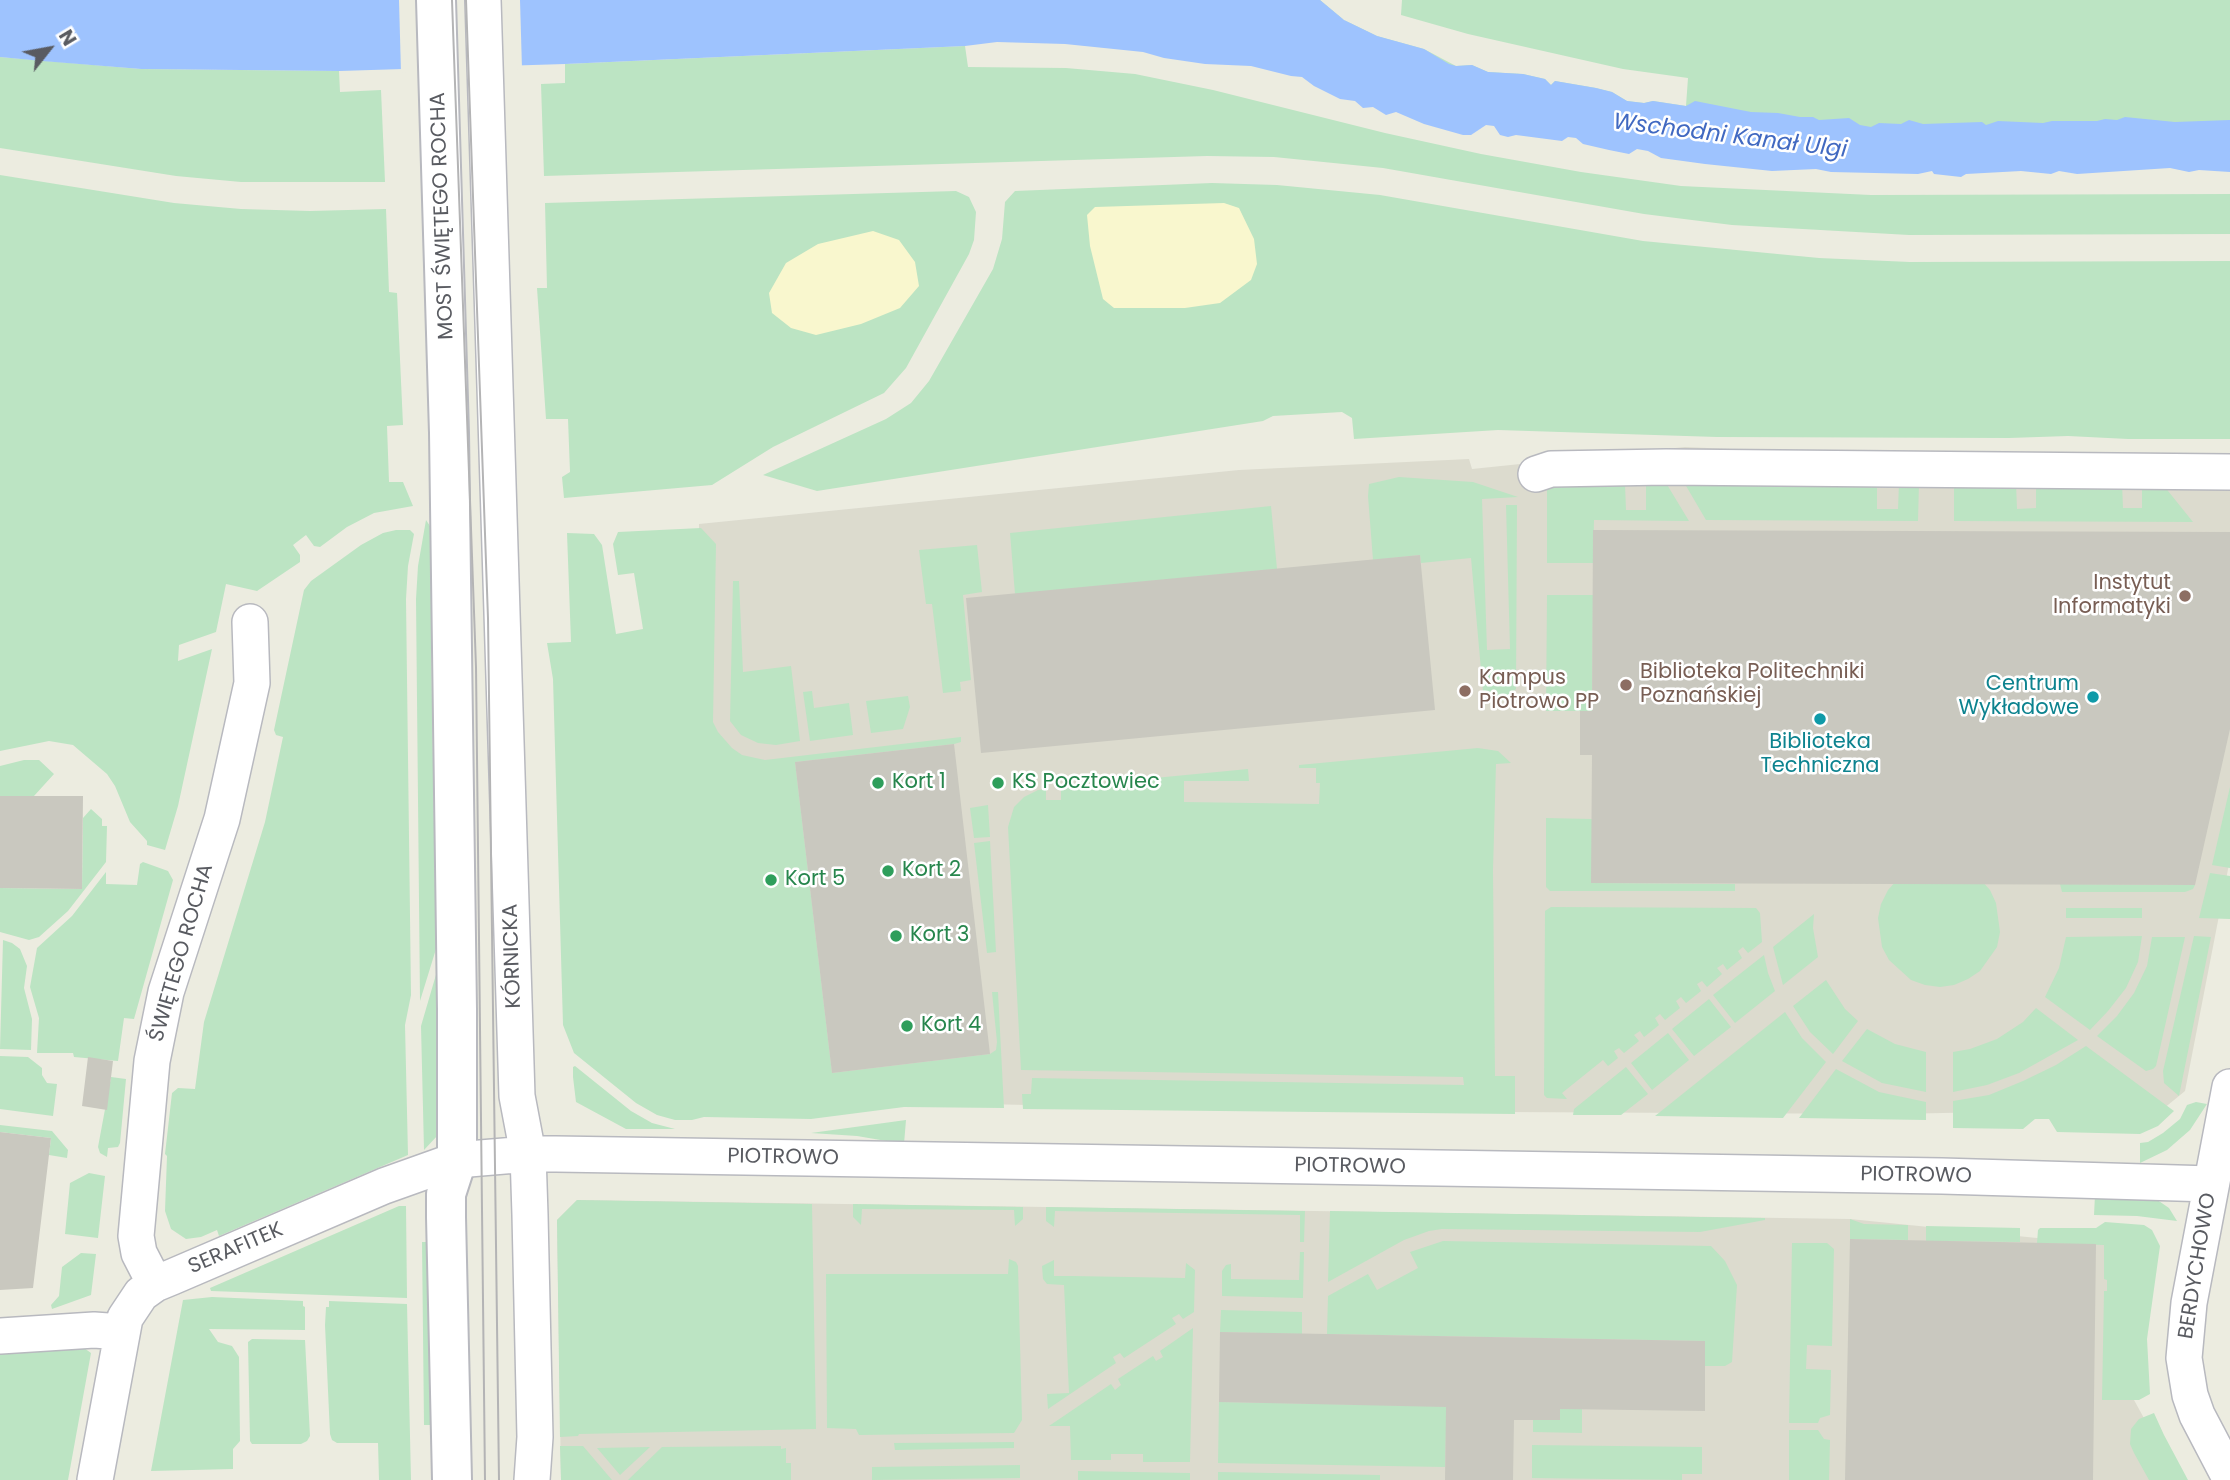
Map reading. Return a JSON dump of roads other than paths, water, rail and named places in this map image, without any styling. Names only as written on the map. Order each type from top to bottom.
[{"type":"street","name":"MOST ŚWIĘTEGO ROCHA","points":[[436,0],[449,433],[457,982],[473,1159]]},
{"type":"street","name":"KÓRNICKA","points":[[483,0],[517,1096],[528,1154],[535,1437],[532,1480]]},
{"type":"street","points":[[1536,474],[1552,468],[1666,467],[2230,472]]},
{"type":"street","name":"ŚWIĘTEGO ROCHA","points":[[155,1284],[139,1253],[136,1236],[152,1061],[166,992],[222,819],[252,683],[250,622]]},
{"type":"street","name":"BERDYCHOWO","points":[[2230,1087],[2189,1303],[2184,1358],[2190,1395],[2197,1415],[2230,1478]]},
{"type":"street","name":"PIOTROWO","points":[[473,1159],[528,1154],[1860,1174],[2211,1184]]},
{"type":"street","name":"SERAFITEK","points":[[122,1332],[131,1307],[141,1294],[155,1284],[384,1186],[473,1159]]},
{"type":"street","points":[[452,1480],[446,1194],[473,1159]]},
{"type":"street","points":[[0,1336],[94,1330],[122,1332],[95,1480]]},
{"type":"water","name":"Wschodni Kanał Ulgi","points":[[0,0],[1320,0],[1344,20],[1377,36],[1424,49],[1449,64],[1472,65],[1488,72],[1523,74],[1545,79],[1551,85],[1555,81],[1596,88],[1612,92],[1627,101],[1653,101],[1686,106],[1695,101],[1751,112],[1813,117],[1819,120],[1849,118],[1860,125],[1871,127],[1879,123],[1901,124],[1909,120],[1923,124],[1982,122],[1986,125],[1998,121],[2043,123],[2117,120],[2125,117],[2175,122],[2230,120],[2230,172],[2189,172],[2170,168],[2077,174],[2021,171],[1966,174],[1961,177],[1934,174],[1932,171],[1918,174],[1831,172],[1816,169],[1772,171],[1705,164],[1661,158],[1637,149],[1629,154],[1609,150],[1583,144],[1576,138],[1568,137],[1562,141],[1516,135],[1508,137],[1500,135],[1494,126],[1486,125],[1471,135],[1463,135],[1424,124],[1396,112],[1386,115],[1373,107],[1363,108],[1355,101],[1340,99],[1302,77],[1251,66],[1205,64],[1143,52],[1065,44],[997,42],[965,46],[565,64],[339,71],[141,69],[0,57]]},
{"type":"tram line","points":[[452,0],[476,667],[485,1480]]},
{"type":"tram line","points":[[466,0],[488,618],[499,1480]]},
{"type":"place","name":"Instytut Informatyki","points":[[2185,596]]},
{"type":"place","name":"Biblioteka Politechniki Poznańskiej","points":[[1626,685]]},
{"type":"place","name":"Kampus Piotrowo PP","points":[[1465,691]]},
{"type":"place","name":"Centrum Wykładowe","points":[[2093,697]]},
{"type":"place","name":"Biblioteka Techniczna","points":[[1820,719]]},
{"type":"place","name":"Kort 1","points":[[878,783]]},
{"type":"place","name":"KS Pocztowiec","points":[[998,783]]},
{"type":"place","name":"Kort 2","points":[[888,871]]},
{"type":"place","name":"Kort 5","points":[[771,880]]},
{"type":"place","name":"Kort 3","points":[[896,936]]},
{"type":"place","name":"Kort 4","points":[[907,1026]]}]
